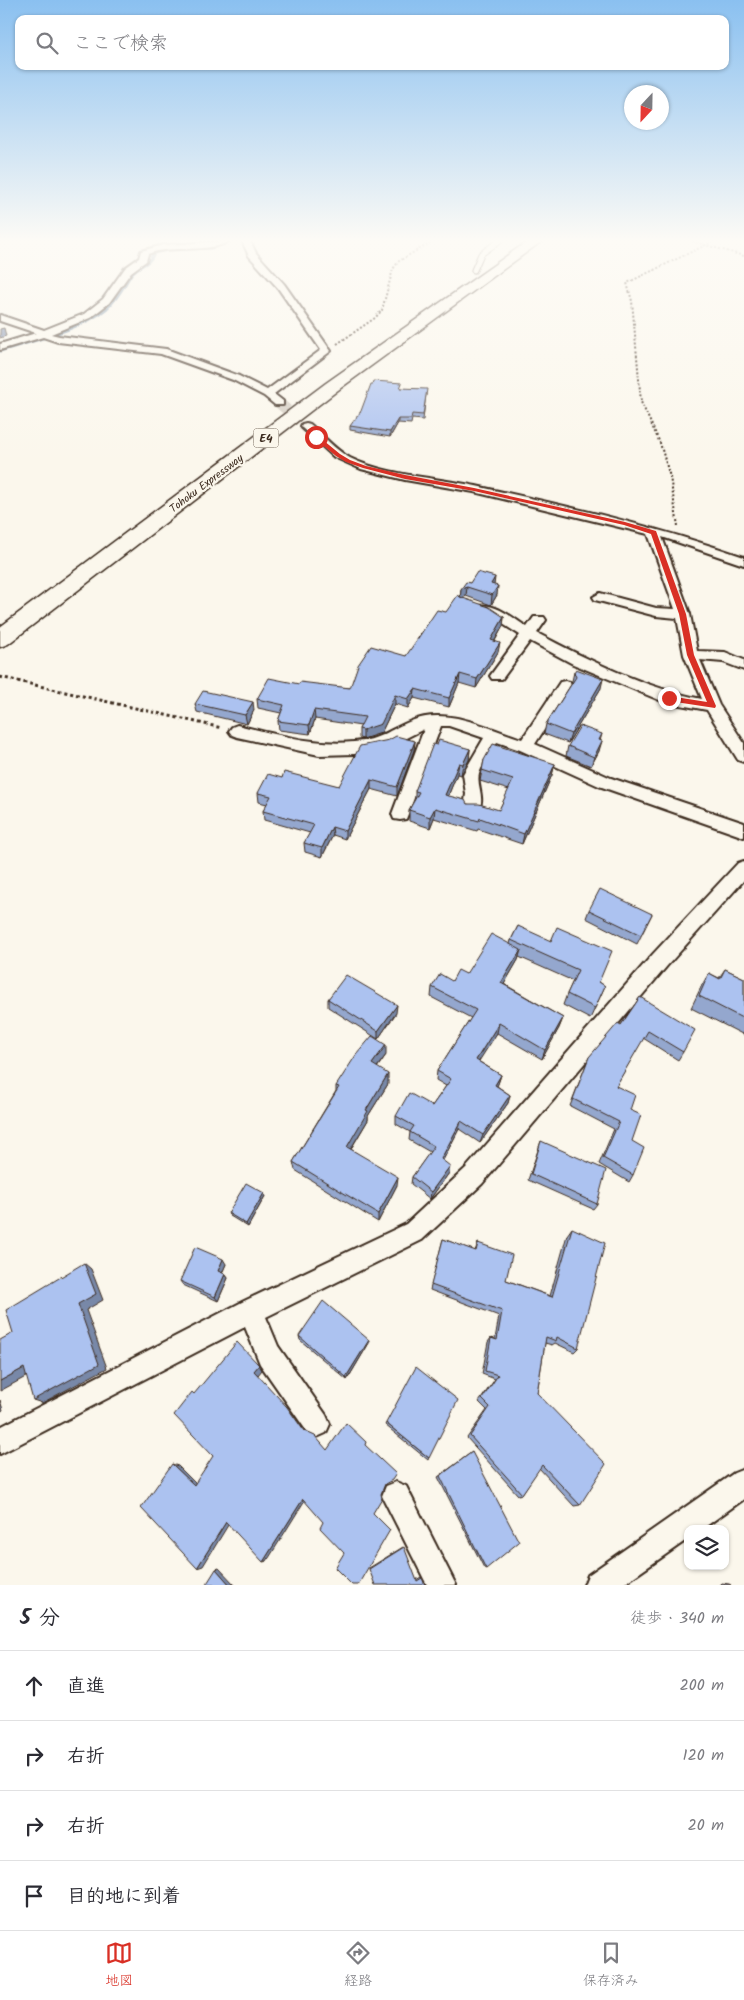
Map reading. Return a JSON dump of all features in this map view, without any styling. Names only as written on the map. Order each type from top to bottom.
[{"type":"highway","name":"Tohoku Expressway","points":[[48,581],[330,372],[411,315]]},
{"type":"highway","name":"Tohoku Expressway","points":[[0,639],[361,366],[432,315]]},
{"type":"street","points":[[0,347],[46,335],[88,315]]},
{"type":"street","points":[[268,394],[326,351],[301,315]]},
{"type":"street","points":[[0,318],[39,330],[46,335],[80,342],[162,351],[236,378],[268,394],[279,403]]},
{"type":"street","points":[[306,426],[338,455],[364,467],[405,477],[474,489],[625,524],[678,538],[744,561]]},
{"type":"street","points":[[654,533],[682,614],[691,655],[712,706],[744,756]]},
{"type":"street","points":[[600,597],[656,612],[682,614]]},
{"type":"street","points":[[472,605],[494,612],[528,634],[578,660],[669,698],[712,706]]},
{"type":"street","points":[[497,676],[538,620]]},
{"type":"street","points":[[691,655],[724,657],[744,665]]},
{"type":"street","points":[[526,746],[564,686]]},
{"type":"street","points":[[400,814],[436,721]]},
{"type":"street","points":[[237,731],[319,749],[355,748],[383,743],[416,725],[436,721],[450,721],[526,746],[605,782],[744,830]]},
{"type":"street","points":[[472,808],[474,794],[471,774],[493,736]]},
{"type":"street","points":[[0,1442],[251,1311],[414,1232],[474,1176],[660,960],[744,868]]},
{"type":"street","points":[[251,1311],[269,1355],[317,1424]]},
{"type":"street","points":[[598,1585],[744,1483]]},
{"type":"street","points":[[396,1496],[442,1585]]},
{"type":"path","points":[[326,351],[378,315]]},
{"type":"path","points":[[633,315],[641,402],[660,443],[670,477],[678,520],[678,538]]},
{"type":"path","points":[[0,677],[237,731]]},
{"type":"building","points":[[374,381],[402,383],[400,388],[427,389],[423,415],[412,414],[411,419],[398,419],[390,432],[350,426],[361,411],[371,384]]},
{"type":"building","points":[[477,572],[495,577],[491,584],[498,586],[492,595],[467,587],[461,589],[466,582],[470,583]]},
{"type":"building","points":[[458,595],[489,607],[504,617],[491,640],[500,643],[477,679],[460,674],[449,698],[415,689],[408,699],[395,695],[381,724],[363,730],[359,729],[365,717],[314,710],[309,725],[278,721],[284,705],[257,699],[269,678],[299,684],[300,682],[350,688],[358,665],[371,646],[406,656],[437,610],[446,612]]},
{"type":"building","points":[[576,669],[603,679],[571,734],[546,724],[576,677],[574,672]]},
{"type":"building","points":[[203,691],[253,702],[245,715],[195,704]]},
{"type":"building","points":[[580,726],[602,734],[599,740],[602,741],[594,757],[568,746]]},
{"type":"building","points":[[396,736],[415,741],[397,787],[371,780],[345,831],[332,827],[322,848],[304,843],[314,825],[263,811],[271,796],[258,793],[268,774],[282,778],[284,772],[339,786],[360,746],[389,740]]},
{"type":"building","points":[[439,740],[470,749],[463,764],[459,763],[445,795],[465,800],[467,804],[479,804],[499,810],[513,780],[482,770],[484,760],[493,744],[555,764],[524,834],[480,818],[479,821],[435,808],[430,817],[409,810],[419,792],[415,791],[433,744],[437,745]]},
{"type":"building","points":[[600,889],[652,914],[641,935],[589,910]]},
{"type":"building","points":[[518,926],[551,941],[557,927],[612,951],[599,982],[605,986],[595,1008],[567,994],[578,970],[511,940]]},
{"type":"building","points":[[491,934],[521,950],[501,983],[563,1018],[545,1050],[499,1023],[476,1060],[501,1075],[495,1085],[510,1095],[483,1135],[461,1121],[441,1159],[450,1166],[431,1192],[412,1177],[434,1146],[410,1132],[414,1126],[396,1116],[409,1093],[432,1106],[451,1079],[437,1071],[476,1010],[432,987],[440,974],[452,981],[458,970],[466,974]]},
{"type":"building","points":[[725,969],[744,978],[744,1019],[699,996],[709,973],[720,979]]},
{"type":"building","points":[[346,975],[397,1005],[378,1031],[328,999]]},
{"type":"building","points":[[640,997],[695,1030],[683,1052],[648,1031],[616,1086],[635,1095],[630,1110],[641,1115],[632,1141],[644,1148],[633,1175],[603,1158],[619,1122],[573,1099],[589,1057],[618,1023],[621,1025]]},
{"type":"building","points":[[372,1036],[386,1045],[372,1064],[388,1074],[366,1110],[368,1111],[347,1147],[398,1177],[378,1214],[293,1162],[339,1087],[336,1086],[356,1055]]},
{"type":"building","points":[[541,1141],[606,1170],[597,1204],[531,1174]]},
{"type":"building","points":[[246,1183],[264,1193],[246,1224],[228,1213]]},
{"type":"building","points":[[572,1228],[605,1243],[578,1348],[557,1337],[556,1341],[546,1337],[537,1393],[606,1464],[580,1505],[542,1465],[522,1494],[470,1436],[490,1407],[482,1399],[498,1375],[485,1371],[491,1338],[497,1340],[502,1311],[431,1285],[443,1239],[476,1251],[478,1243],[512,1255],[506,1280],[552,1297]]},
{"type":"building","points":[[195,1247],[223,1259],[218,1271],[225,1274],[215,1297],[180,1281]]},
{"type":"building","points":[[84,1263],[96,1294],[78,1304],[99,1364],[33,1400],[24,1368],[0,1381],[0,1340],[13,1333],[6,1310]]},
{"type":"building","points":[[323,1301],[369,1340],[346,1377],[299,1336]]},
{"type":"building","points":[[237,1342],[259,1365],[254,1371],[287,1407],[304,1431],[315,1436],[327,1450],[346,1423],[366,1442],[365,1445],[396,1474],[392,1480],[385,1484],[381,1494],[382,1498],[373,1513],[390,1530],[358,1585],[352,1585],[335,1568],[344,1553],[320,1528],[323,1522],[303,1499],[263,1562],[226,1522],[197,1568],[141,1508],[172,1464],[194,1485],[213,1456],[174,1415]]},
{"type":"building","points":[[416,1367],[458,1400],[429,1458],[386,1423]]},
{"type":"building","points":[[472,1452],[519,1542],[486,1569],[440,1476]]},
{"type":"building","points":[[404,1547],[417,1581],[422,1578],[425,1585],[375,1585],[369,1569]]},
{"type":"building","points":[[216,1569],[230,1585],[206,1585]]},
{"type":"waterway","points":[[0,351],[56,334],[97,315]]},
{"type":"tunnel","points":[[279,403],[306,426]]},
{"type":"route","points":[[316,437],[338,455],[364,467],[405,477],[474,489],[625,524],[654,533],[682,614],[691,655],[712,706],[687,703],[669,698]]}]
